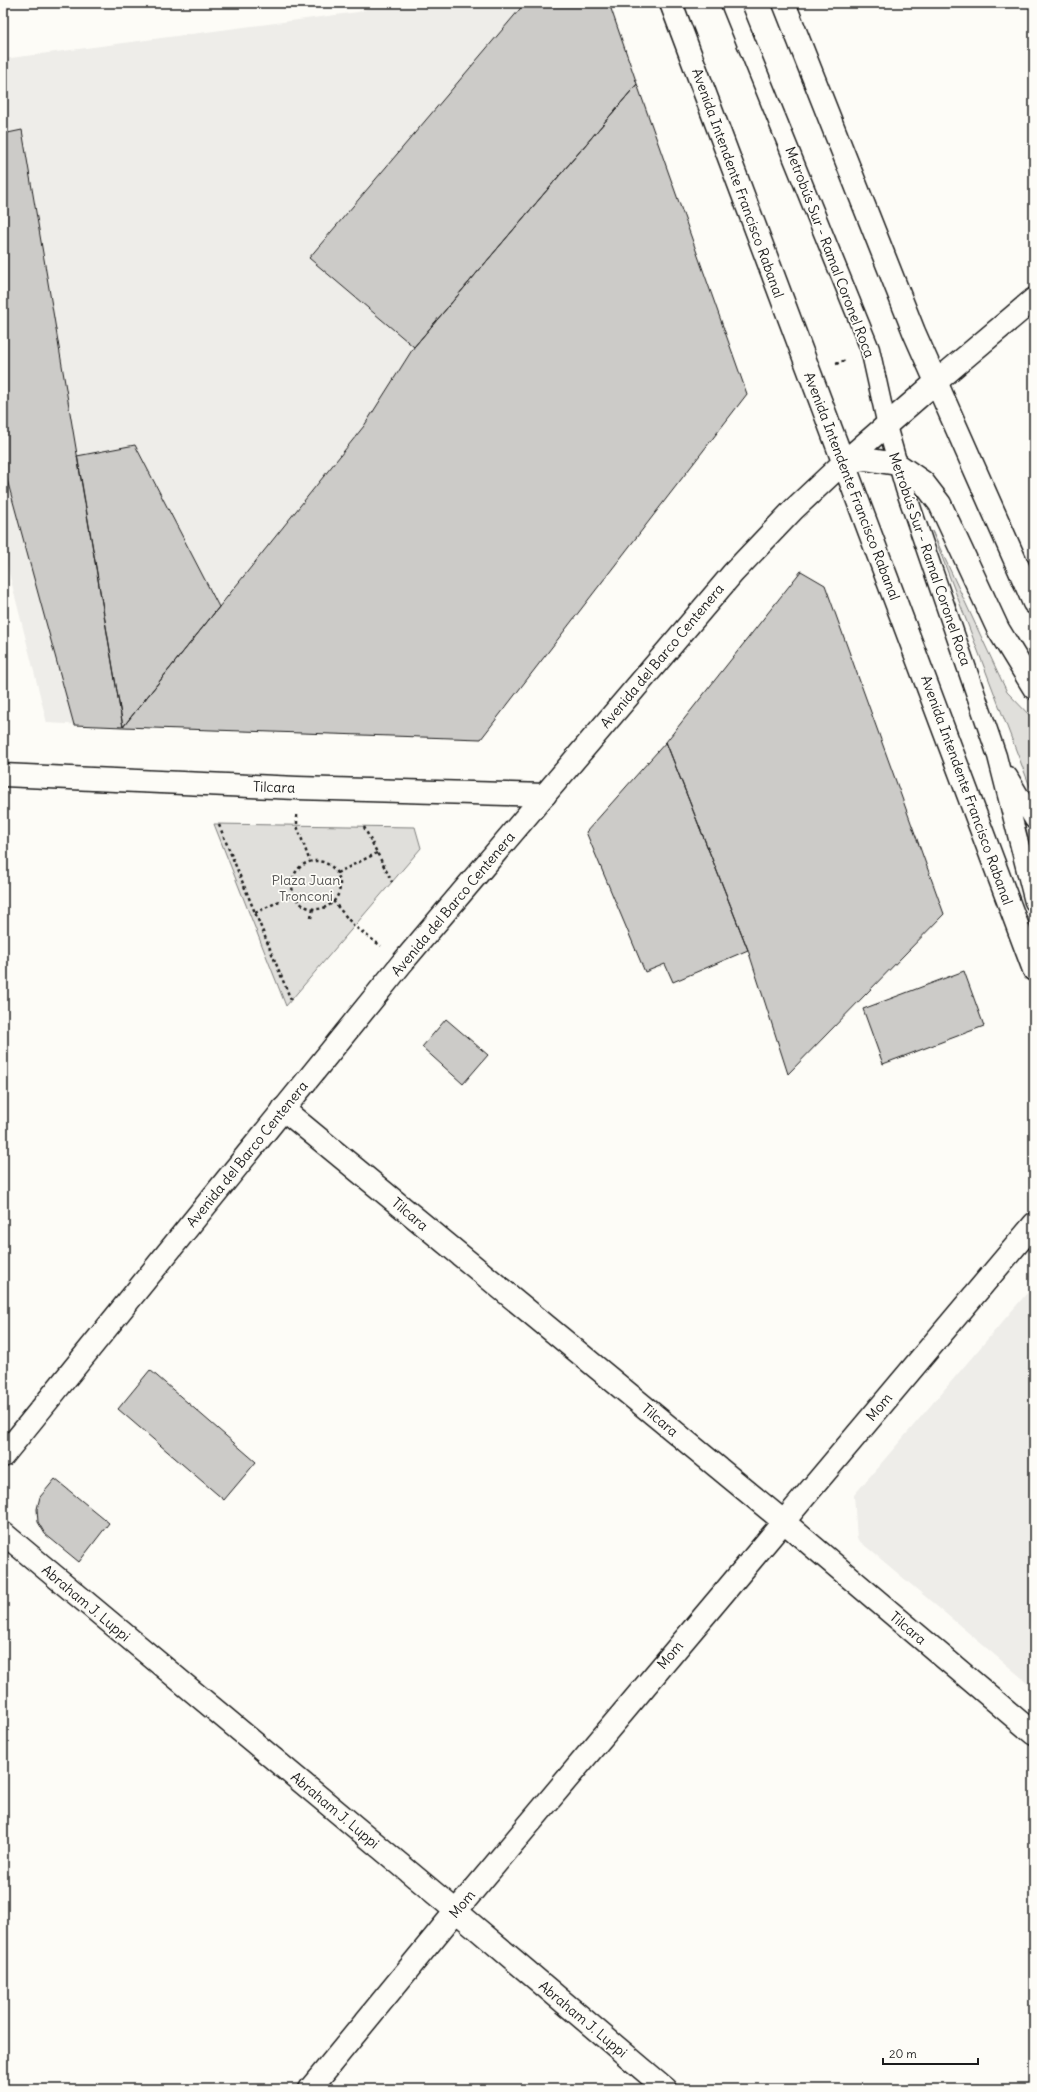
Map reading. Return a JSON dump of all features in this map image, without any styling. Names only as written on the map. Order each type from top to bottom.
[{"type":"street","name":"Avenida Intendente Francisco Rabanal","points":[[671,3],[1034,970]]},
{"type":"street","points":[[784,3],[914,332],[1034,604]]},
{"type":"street","name":"Avenida del Barco Centenera","points":[[3,1456],[402,963],[733,572],[794,509],[844,462],[1034,298]]},
{"type":"street","points":[[844,462],[865,459],[897,464],[923,482],[940,504],[998,629],[1034,688]]},
{"type":"street","name":"Tilcara","points":[[3,775],[305,788],[545,795]]},
{"type":"street","name":"Tilcara","points":[[283,1109],[782,1521],[1034,1734]]},
{"type":"street","name":"Mom","points":[[310,2089],[456,1911],[782,1521],[1034,1224]]},
{"type":"street","name":"Abraham J. Luppi","points":[[3,1533],[456,1911],[666,2089]]},
{"type":"lane","name":"Metrobús Sur - Ramal Coronel Roca","points":[[730,3],[870,350],[897,464],[997,756],[1034,902]]},
{"type":"lane","name":"Metrobús Sur - Ramal Coronel Roca","points":[[997,756],[1034,820]]},
{"type":"path","points":[[219,825],[291,1000]]},
{"type":"path","points":[[297,826],[310,862]]},
{"type":"path","points":[[364,827],[392,882]]},
{"type":"path","points":[[337,873],[378,853]]},
{"type":"path","points":[[310,862],[324,862],[331,866],[337,873],[340,888],[333,902],[320,908],[313,908],[300,902],[292,889],[295,873],[300,867],[310,862]]},
{"type":"path","points":[[255,913],[295,894]]},
{"type":"path","points":[[333,902],[354,926],[402,963]]},
{"type":"path","points":[[312,918],[313,908]]},
{"type":"shaded area","points":[[384,3],[610,3],[747,394],[481,739],[47,723],[3,549],[3,59],[358,12]]},
{"type":"shaded area","points":[[1034,1285],[1034,1688],[857,1539],[854,1495]]},
{"type":"green space","points":[[932,531],[1007,692],[1034,720],[1034,797]]},
{"type":"green space","name":"Plaza Juan Tronconi","points":[[214,824],[415,827],[421,848],[286,1006]]},
{"type":"building","points":[[525,3],[609,3],[637,84],[414,347],[309,258]]},
{"type":"building","points":[[637,84],[747,394],[481,739],[123,727],[364,426],[414,347]]},
{"type":"building","points":[[22,130],[123,727],[74,725],[3,465],[3,134]]},
{"type":"building","points":[[135,445],[219,607],[123,727],[77,456]]},
{"type":"building","points":[[801,571],[825,585],[944,914],[788,1074],[748,950],[666,742]]},
{"type":"building","points":[[666,742],[748,950],[673,982],[665,964],[645,972],[586,832]]},
{"type":"building","points":[[964,971],[984,1026],[883,1064],[863,1009]]},
{"type":"building","points":[[446,1019],[488,1055],[463,1084],[422,1047]]},
{"type":"building","points":[[150,1370],[256,1462],[224,1500],[118,1409]]},
{"type":"building","points":[[55,1479],[109,1523],[79,1562],[45,1534],[38,1522],[37,1509],[40,1497]]}]
